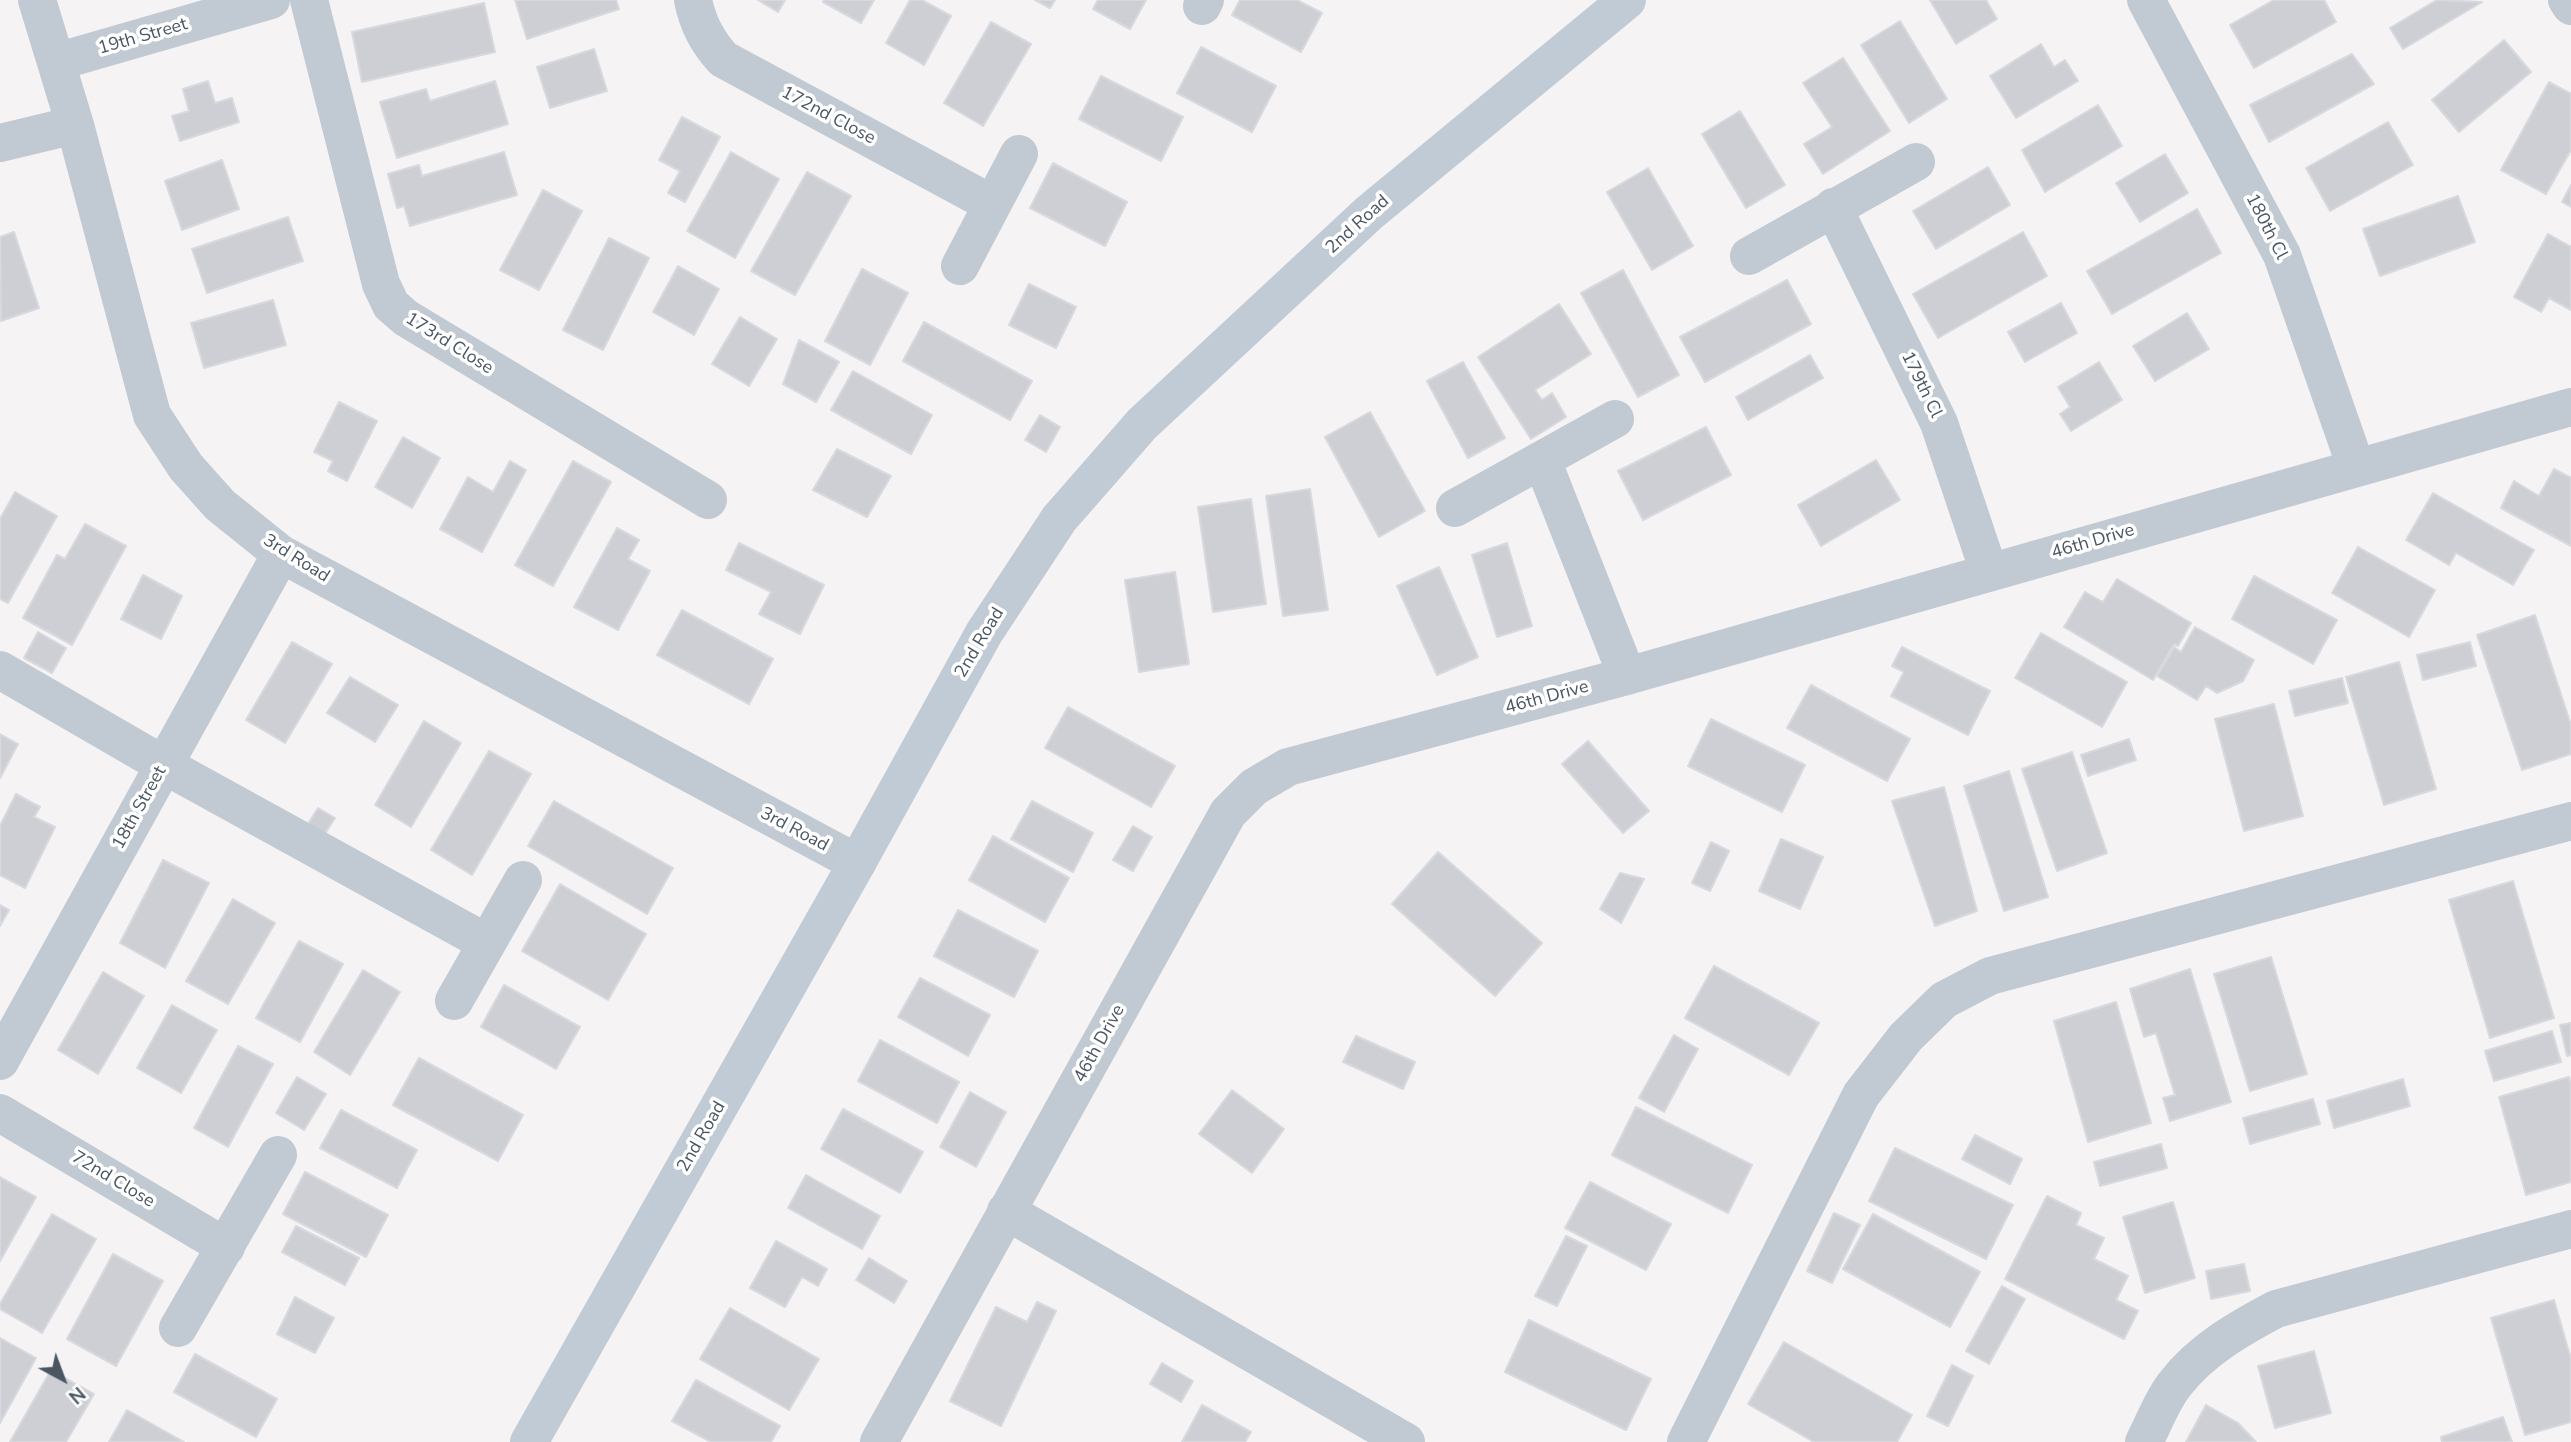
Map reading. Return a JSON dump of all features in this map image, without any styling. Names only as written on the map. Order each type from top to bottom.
[{"type":"street","name":"3rd Road","points":[[37,0],[75,125],[152,415],[186,467],[220,505],[281,554],[857,863]]},
{"type":"street","name":"19th Street","points":[[56,62],[271,0]]},
{"type":"street","name":"173rd Close","points":[[309,0],[381,284],[391,305],[406,318],[708,500]]},
{"type":"street","name":"172nd Close","points":[[693,0],[709,43],[723,59],[992,204]]},
{"type":"street","name":"2nd Road","points":[[529,1442],[984,633],[1059,519],[1142,424],[1368,213],[1627,0]]},
{"type":"street","name":"180th Cl","points":[[2147,0],[2282,255],[2356,467]]},
{"type":"street","points":[[2567,0],[2571,6]]},
{"type":"street","points":[[0,143],[75,125]]},
{"type":"street","points":[[960,266],[1019,154]]},
{"type":"street","points":[[1749,256],[1916,162]]},
{"type":"street","name":"179th Cl","points":[[1833,207],[1939,423],[1990,572]]},
{"type":"street","name":"46th Drive","points":[[879,1442],[1228,813],[1254,787],[1288,767],[1627,676],[2571,407]]},
{"type":"street","points":[[1455,508],[1615,419]]},
{"type":"street","points":[[1542,460],[1627,676]]},
{"type":"street","name":"18th Street","points":[[0,1061],[281,554]]},
{"type":"street","points":[[0,670],[163,765],[487,943]]},
{"type":"street","points":[[1686,1442],[1861,1095],[1906,1037],[1944,1000],[1990,976],[2571,821]]},
{"type":"street","points":[[454,1001],[523,880]]},
{"type":"street","name":"72nd Close","points":[[0,1113],[226,1247]]},
{"type":"street","points":[[178,1328],[278,1155]]},
{"type":"street","points":[[1006,1211],[1406,1442]]},
{"type":"street","points":[[2144,1442],[2174,1384],[2237,1330],[2276,1309],[2571,1229]]},
{"type":"building","points":[[515,0],[616,0],[619,9],[527,39]]},
{"type":"building","points":[[758,0],[785,0],[778,12]]},
{"type":"building","points":[[874,0],[861,23],[823,2]]},
{"type":"building","points":[[910,0],[922,0],[951,16],[924,65],[886,43]]},
{"type":"building","points":[[1035,0],[1055,0],[1050,8]]},
{"type":"building","points":[[1098,0],[1146,0],[1130,29],[1093,9]]},
{"type":"building","points":[[1240,0],[1297,0],[1322,13],[1301,52],[1232,15]]},
{"type":"building","points":[[1930,0],[1986,0],[1997,19],[1956,44]]},
{"type":"building","points":[[2274,0],[2324,0],[2336,22],[2254,68],[2230,25]]},
{"type":"building","points":[[2437,0],[2482,2],[2403,49],[2390,28]]},
{"type":"building","points":[[484,3],[495,52],[362,82],[352,32]]},
{"type":"building","points":[[1900,21],[1947,99],[1909,123],[1861,45]]},
{"type":"building","points":[[991,22],[1031,44],[983,126],[944,103]]},
{"type":"building","points":[[2504,40],[2531,72],[2459,132],[2432,100]]},
{"type":"building","points":[[2041,44],[2054,67],[2065,60],[2078,81],[2016,118],[1990,76]]},
{"type":"building","points":[[1201,47],[1276,86],[1252,132],[1177,93]]},
{"type":"building","points":[[594,49],[607,91],[550,108],[537,67]]},
{"type":"building","points":[[2352,54],[2374,84],[2269,142],[2250,105]]},
{"type":"building","points":[[1843,58],[1890,131],[1823,174],[1804,144],[1832,127],[1803,83]]},
{"type":"building","points":[[1101,76],[1183,117],[1161,161],[1079,119]]},
{"type":"building","points":[[208,81],[215,103],[232,98],[239,122],[180,141],[172,116],[189,111],[183,89]]},
{"type":"building","points":[[495,81],[508,124],[397,158],[380,102],[426,89],[430,101]]},
{"type":"building","points":[[2549,82],[2571,94],[2571,150],[2546,194],[2501,170]]},
{"type":"building","points":[[2098,105],[2122,146],[2045,192],[2022,150]]},
{"type":"building","points":[[1740,111],[1785,185],[1746,208],[1702,134]]},
{"type":"building","points":[[682,117],[720,137],[685,202],[668,193],[680,171],[659,160]]},
{"type":"building","points":[[2388,122],[2413,165],[2330,211],[2306,168]]},
{"type":"building","points":[[504,152],[517,195],[410,226],[404,206],[397,208],[388,174],[419,165],[422,176]]},
{"type":"building","points":[[731,152],[779,179],[735,258],[687,231]]},
{"type":"building","points":[[2165,154],[2188,193],[2140,222],[2116,183]]},
{"type":"building","points":[[222,160],[239,209],[182,230],[165,181]]},
{"type":"building","points":[[1053,163],[1127,202],[1105,246],[1030,208]]},
{"type":"building","points":[[1988,167],[2010,205],[1936,249],[1913,211]]},
{"type":"building","points":[[1648,168],[1693,246],[1652,270],[1607,192]]},
{"type":"building","points":[[807,172],[851,196],[795,295],[751,271]]},
{"type":"building","points":[[2571,185],[2571,207],[2562,202]]},
{"type":"building","points":[[543,190],[582,211],[539,290],[500,270]]},
{"type":"building","points":[[2458,196],[2475,242],[2380,276],[2363,229]]},
{"type":"building","points":[[2197,209],[2221,253],[2112,314],[2087,271]]},
{"type":"building","points":[[288,217],[303,261],[207,293],[192,249]]},
{"type":"building","points":[[14,232],[39,308],[1,321],[0,237]]},
{"type":"building","points":[[2023,232],[2047,276],[1938,338],[1913,294]]},
{"type":"building","points":[[2548,234],[2571,247],[2571,310],[2549,298],[2541,312],[2514,297]]},
{"type":"building","points":[[609,238],[649,258],[603,350],[563,330]]},
{"type":"building","points":[[678,266],[719,289],[694,335],[653,312]]},
{"type":"building","points":[[862,269],[908,293],[870,365],[825,341]]},
{"type":"building","points":[[1623,270],[1679,375],[1638,397],[1581,293]]},
{"type":"building","points":[[1787,280],[1811,324],[1705,382],[1680,337]]},
{"type":"building","points":[[1029,284],[1076,307],[1056,348],[1009,325]]},
{"type":"building","points":[[273,300],[286,345],[204,368],[191,323]]},
{"type":"building","points":[[2061,303],[2077,333],[2025,362],[2008,332]]},
{"type":"building","points":[[1559,304],[1591,354],[1535,390],[1542,400],[1552,393],[1566,417],[1531,439],[1478,357]]},
{"type":"building","points":[[2187,313],[2209,349],[2155,381],[2133,346]]},
{"type":"building","points":[[740,317],[777,339],[749,386],[712,364]]},
{"type":"building","points":[[924,322],[1032,381],[1010,420],[903,361]]},
{"type":"building","points":[[799,340],[839,362],[816,402],[783,384]]},
{"type":"building","points":[[1810,355],[1823,378],[1748,420],[1736,397]]},
{"type":"building","points":[[1463,362],[1505,438],[1468,458],[1427,381]]},
{"type":"building","points":[[2099,362],[2122,400],[2071,431],[2060,414],[2070,407],[2058,387]]},
{"type":"building","points":[[853,371],[932,415],[911,454],[831,410]]},
{"type":"building","points":[[339,402],[377,421],[347,481],[328,471],[333,461],[314,452]]},
{"type":"building","points":[[1370,412],[1425,511],[1379,537],[1325,437]]},
{"type":"building","points":[[1040,415],[1060,427],[1046,452],[1025,440]]},
{"type":"building","points":[[1706,427],[1731,475],[1643,520],[1618,471]]},
{"type":"building","points":[[403,437],[440,458],[412,508],[375,487]]},
{"type":"building","points":[[837,449],[891,476],[867,517],[813,490]]},
{"type":"building","points":[[1876,460],[1900,500],[1821,546],[1798,505]]},
{"type":"building","points":[[510,461],[526,470],[482,552],[440,529],[468,477],[493,492]]},
{"type":"building","points":[[573,461],[611,482],[553,586],[515,565]]},
{"type":"building","points":[[2554,469],[2571,478],[2571,546],[2501,508],[2514,481],[2539,496]]},
{"type":"building","points":[[1310,489],[1328,610],[1283,616],[1266,496]]},
{"type":"building","points":[[15,492],[57,516],[8,603],[0,599],[0,519]]},
{"type":"building","points":[[2433,493],[2534,550],[2513,585],[2456,553],[2449,565],[2406,540]]},
{"type":"building","points":[[1251,499],[1266,604],[1213,612],[1198,507]]},
{"type":"building","points":[[85,524],[126,546],[72,645],[23,618],[57,555],[65,559]]},
{"type":"building","points":[[617,528],[639,540],[628,559],[650,571],[618,630],[574,607]]},
{"type":"building","points":[[739,543],[824,585],[800,634],[759,614],[771,592],[726,570]]},
{"type":"building","points":[[1507,543],[1532,626],[1497,637],[1472,555]]},
{"type":"building","points":[[2358,547],[2435,590],[2409,637],[2332,593]]},
{"type":"building","points":[[1439,567],[1478,657],[1437,675],[1397,586]]},
{"type":"building","points":[[1175,572],[1189,664],[1139,672],[1125,580]]},
{"type":"building","points":[[143,575],[182,596],[161,639],[121,619]]},
{"type":"building","points":[[2254,576],[2337,620],[2313,664],[2232,619]]},
{"type":"building","points":[[2117,579],[2191,623],[2178,646],[2174,644],[2153,680],[2064,627],[2085,592],[2103,602]]},
{"type":"building","points":[[682,610],[773,659],[749,704],[657,655]]},
{"type":"building","points":[[2535,615],[2571,725],[2571,754],[2522,770],[2477,635]]},
{"type":"building","points":[[2195,627],[2254,660],[2243,681],[2217,693],[2206,686],[2197,700],[2157,676],[2174,647],[2181,652]]},
{"type":"building","points":[[38,632],[66,648],[52,673],[24,658]]},
{"type":"building","points":[[2041,633],[2127,682],[2102,727],[2015,678]]},
{"type":"building","points":[[292,642],[332,664],[285,743],[246,720]]},
{"type":"building","points":[[2470,642],[2476,666],[2423,680],[2417,655]]},
{"type":"building","points":[[1902,647],[1990,691],[1968,735],[1891,696],[1904,672],[1892,666]]},
{"type":"building","points":[[2399,662],[2436,789],[2384,805],[2346,677]]},
{"type":"building","points":[[350,677],[398,705],[375,742],[327,713]]},
{"type":"building","points":[[2342,678],[2348,703],[2295,716],[2289,691]]},
{"type":"building","points":[[1811,685],[1910,739],[1887,781],[1787,728]]},
{"type":"building","points":[[2274,704],[2303,816],[2244,831],[2215,719]]},
{"type":"building","points":[[1068,707],[1175,766],[1151,807],[1045,748]]},
{"type":"building","points":[[1711,719],[1805,765],[1782,812],[1688,766]]},
{"type":"building","points":[[424,721],[461,743],[411,827],[375,805]]},
{"type":"building","points":[[0,734],[18,744],[0,778]]},
{"type":"building","points":[[2129,739],[2136,760],[2088,776],[2081,755]]},
{"type":"building","points":[[1588,741],[1649,811],[1623,833],[1562,764]]},
{"type":"building","points":[[489,751],[531,774],[472,875],[431,850]]},
{"type":"building","points":[[2072,752],[2107,853],[2057,871],[2022,769]]},
{"type":"building","points":[[2009,771],[2048,897],[2004,911],[1964,786]]},
{"type":"building","points":[[1944,787],[1977,911],[1935,926],[1892,801]]},
{"type":"building","points":[[16,794],[40,807],[34,817],[55,827],[25,888],[0,875],[0,826]]},
{"type":"building","points":[[554,801],[673,868],[647,914],[528,846]]},
{"type":"building","points":[[1032,801],[1093,833],[1073,872],[1011,839]]},
{"type":"building","points":[[318,808],[335,818],[321,840],[304,830]]},
{"type":"building","points":[[1133,826],[1152,837],[1133,871],[1113,860]]},
{"type":"building","points":[[993,836],[1069,878],[1045,922],[969,880]]},
{"type":"building","points":[[1781,839],[1823,857],[1800,909],[1759,891]]},
{"type":"building","points":[[1711,842],[1729,851],[1710,891],[1692,883]]},
{"type":"building","points":[[1438,852],[1542,943],[1495,996],[1392,904]]},
{"type":"building","points":[[163,860],[209,883],[165,968],[120,943]]},
{"type":"building","points":[[1620,873],[1644,879],[1621,923],[1600,909]]},
{"type":"building","points":[[2513,881],[2554,1018],[2490,1038],[2449,900]]},
{"type":"building","points":[[560,884],[646,934],[608,1000],[522,951]]},
{"type":"building","points":[[233,899],[275,923],[228,1004],[186,981]]},
{"type":"building","points":[[0,905],[9,910],[0,926]]},
{"type":"building","points":[[958,910],[1038,951],[1014,997],[934,956]]},
{"type":"building","points":[[299,941],[343,964],[300,1042],[256,1018]]},
{"type":"building","points":[[2271,957],[2307,1074],[2250,1091],[2214,974]]},
{"type":"building","points":[[1714,966],[1819,1023],[1789,1075],[1685,1018]]},
{"type":"building","points":[[2190,969],[2231,1102],[2170,1121],[2163,1098],[2175,1095],[2156,1033],[2144,1037],[2130,989]]},
{"type":"building","points":[[363,970],[400,992],[350,1075],[314,1052]]},
{"type":"building","points":[[103,972],[144,996],[98,1074],[58,1050]]},
{"type":"building","points":[[920,978],[990,1015],[968,1056],[898,1017]]},
{"type":"building","points":[[504,985],[580,1027],[556,1069],[481,1027]]},
{"type":"building","points":[[2116,1002],[2151,1123],[2088,1142],[2054,1021]]},
{"type":"building","points":[[172,1005],[217,1030],[181,1093],[137,1068]]},
{"type":"building","points":[[2571,1023],[2571,1055],[2567,1056],[2560,1025]]},
{"type":"building","points":[[2552,1031],[2561,1062],[2494,1081],[2485,1051]]},
{"type":"building","points":[[1674,1035],[1698,1049],[1664,1112],[1639,1098]]},
{"type":"building","points":[[1356,1036],[1415,1062],[1403,1089],[1343,1062]]},
{"type":"building","points":[[880,1040],[959,1082],[937,1123],[858,1081]]},
{"type":"building","points":[[238,1046],[273,1064],[228,1147],[194,1128]]},
{"type":"building","points":[[419,1058],[523,1115],[498,1161],[393,1105]]},
{"type":"building","points":[[297,1077],[326,1094],[304,1130],[276,1113]]},
{"type":"building","points":[[2569,1077],[2571,1182],[2526,1195],[2499,1097]]},
{"type":"building","points":[[2403,1079],[2410,1106],[2334,1128],[2327,1101]]},
{"type":"building","points":[[1232,1090],[1284,1129],[1252,1173],[1199,1134]]},
{"type":"building","points":[[970,1092],[1006,1112],[976,1167],[940,1147]]},
{"type":"building","points":[[2313,1099],[2320,1124],[2250,1144],[2243,1118]]},
{"type":"building","points":[[1636,1107],[1752,1165],[1728,1213],[1612,1155]]},
{"type":"building","points":[[843,1109],[923,1152],[900,1193],[821,1149]]},
{"type":"building","points":[[341,1110],[417,1150],[397,1188],[320,1148]]},
{"type":"building","points":[[1975,1135],[2022,1159],[2010,1184],[1962,1159]]},
{"type":"building","points":[[2161,1144],[2167,1168],[2100,1186],[2094,1162]]},
{"type":"building","points":[[1895,1148],[2013,1205],[1986,1259],[1869,1201]]},
{"type":"building","points":[[305,1172],[388,1215],[366,1257],[283,1214]]},
{"type":"building","points":[[806,1175],[880,1216],[862,1249],[788,1208]]},
{"type":"building","points":[[0,1177],[36,1197],[0,1261]]},
{"type":"building","points":[[1590,1182],[1671,1224],[1646,1270],[1565,1228]]},
{"type":"building","points":[[2047,1196],[2081,1213],[2076,1225],[2104,1238],[2094,1259],[2128,1276],[2116,1300],[2138,1311],[2124,1339],[2005,1279]]},
{"type":"building","points":[[2173,1202],[2195,1278],[2145,1293],[2123,1217]]},
{"type":"building","points":[[1834,1213],[1860,1225],[1832,1283],[1807,1271]]},
{"type":"building","points":[[52,1214],[96,1239],[42,1333],[0,1309],[0,1304]]},
{"type":"building","points":[[1873,1214],[1980,1272],[1950,1327],[1843,1269]]},
{"type":"building","points":[[296,1226],[359,1258],[345,1285],[282,1252]]},
{"type":"building","points":[[1566,1236],[1587,1246],[1557,1306],[1535,1296]]},
{"type":"building","points":[[776,1241],[827,1269],[818,1286],[802,1277],[785,1307],[750,1288]]},
{"type":"building","points":[[113,1254],[163,1281],[116,1366],[67,1339]]},
{"type":"building","points":[[869,1258],[907,1281],[894,1303],[856,1280]]},
{"type":"building","points":[[2244,1264],[2250,1291],[2211,1299],[2206,1271]]},
{"type":"building","points":[[2002,1286],[2025,1299],[1989,1364],[1966,1351]]},
{"type":"building","points":[[295,1297],[334,1318],[315,1353],[277,1334]]},
{"type":"building","points":[[2554,1300],[2571,1359],[2571,1422],[2525,1435],[2491,1318]]},
{"type":"building","points":[[1037,1302],[1056,1311],[1001,1426],[950,1401],[996,1307],[1027,1322]]},
{"type":"building","points":[[730,1308],[819,1359],[789,1410],[700,1359]]},
{"type":"building","points":[[1529,1320],[1651,1379],[1626,1430],[1505,1372]]},
{"type":"building","points":[[0,1338],[36,1358],[0,1423]]},
{"type":"building","points":[[1784,1342],[1912,1415],[1897,1442],[1814,1442],[1748,1404]]},
{"type":"building","points":[[2314,1351],[2331,1413],[2275,1428],[2258,1366]]},
{"type":"building","points":[[195,1354],[277,1399],[256,1437],[174,1392]]},
{"type":"building","points":[[1162,1363],[1193,1381],[1181,1402],[1150,1384]]},
{"type":"building","points":[[1952,1365],[1973,1376],[1948,1426],[1927,1416]]},
{"type":"building","points":[[51,1370],[94,1394],[66,1442],[10,1442]]},
{"type":"building","points":[[696,1380],[780,1426],[771,1442],[711,1442],[672,1421]]},
{"type":"building","points":[[1202,1405],[1251,1432],[1245,1442],[1182,1442]]},
{"type":"building","points":[[2206,1405],[2238,1423],[2256,1442],[2186,1442]]},
{"type":"building","points":[[127,1410],[184,1442],[109,1442]]},
{"type":"building","points":[[2503,1417],[2512,1442],[2442,1442],[2441,1437]]}]
